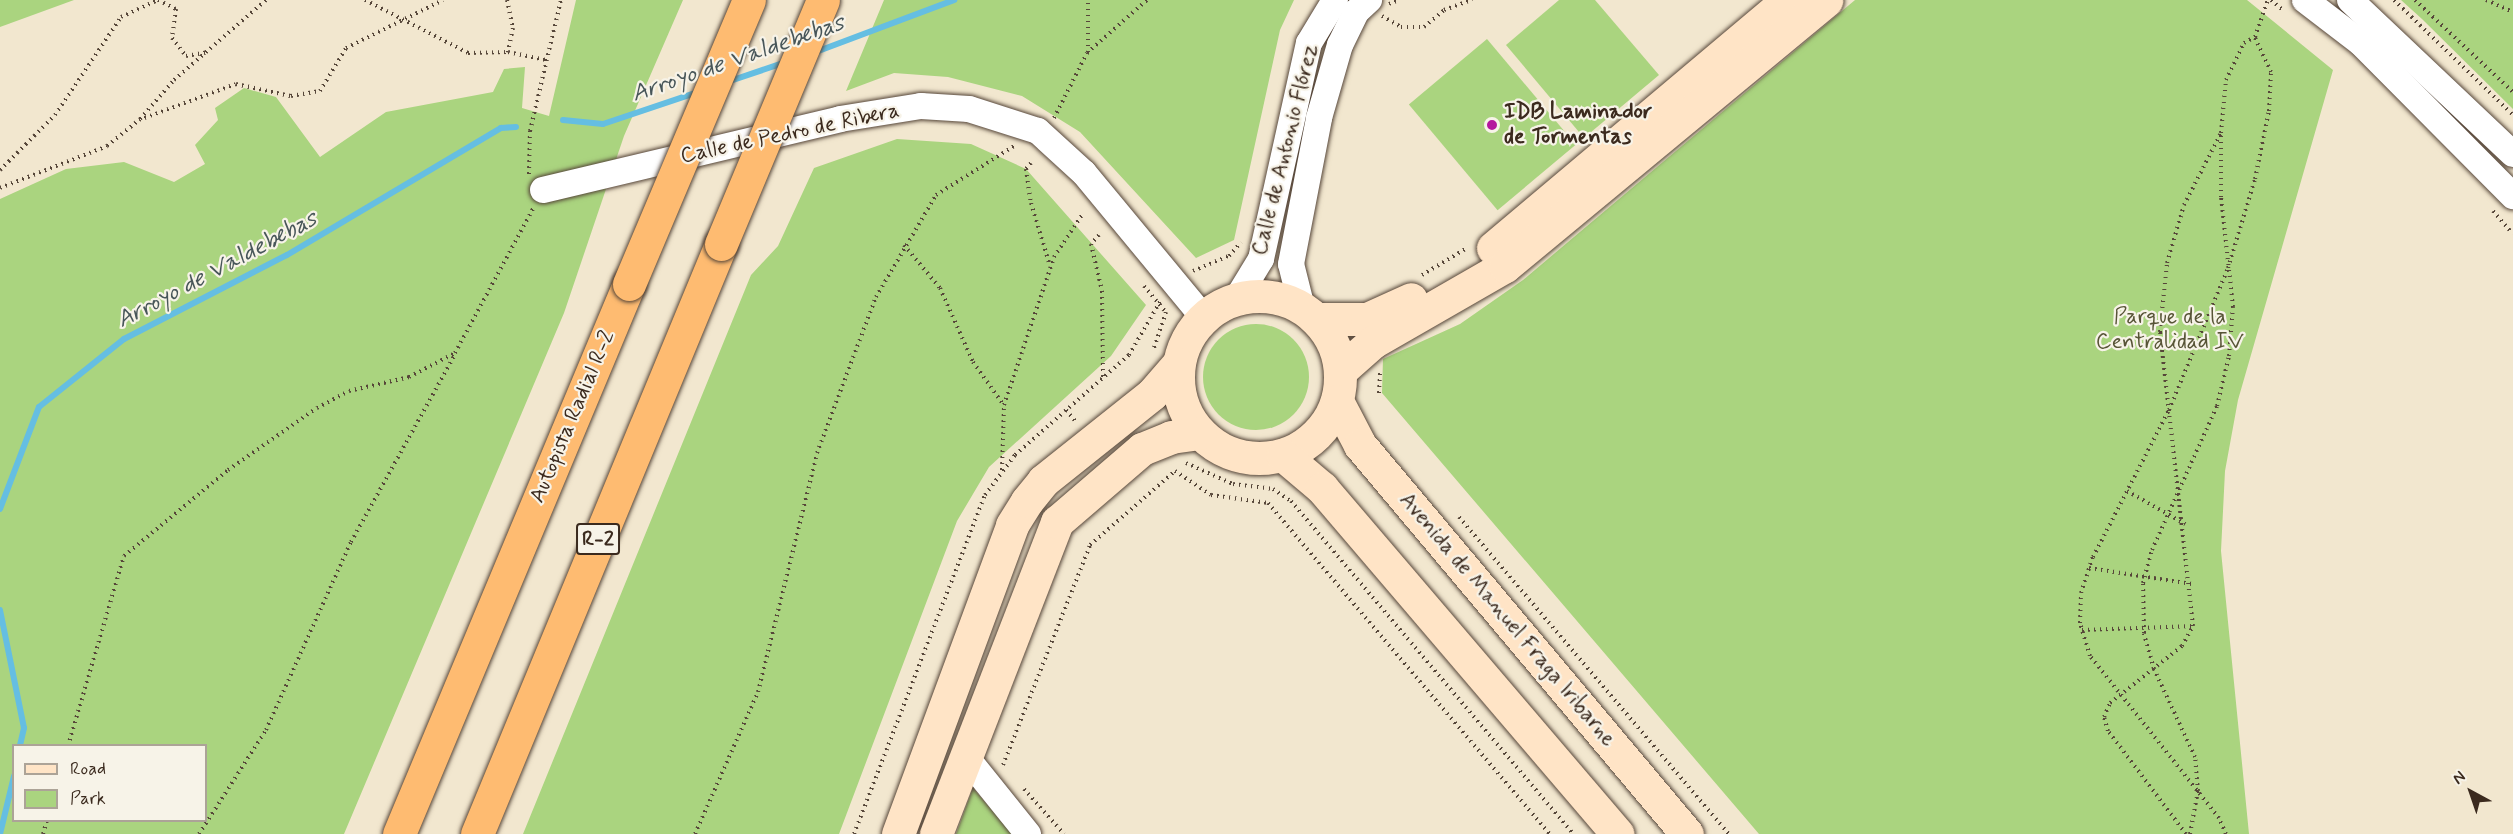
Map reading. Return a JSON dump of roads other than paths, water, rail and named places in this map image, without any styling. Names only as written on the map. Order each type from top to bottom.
[{"type":"highway","name":"Autopista Radial R-2","points":[[399,834],[749,0]]},
{"type":"highway","name":"R-2","points":[[477,834],[823,0]]},
{"type":"street","name":"Calle de Antonio Flórez","points":[[1236,300],[1266,241],[1309,43],[1335,0]]},
{"type":"street","name":"Calle de Antonio Flórez","points":[[1309,314],[1291,264],[1319,118],[1340,45],[1356,12],[1370,0]]},
{"type":"street","points":[[898,834],[1012,525],[1043,481],[1152,394],[1162,364],[1204,318],[1236,300],[1258,296],[1309,314],[1367,319],[1455,273],[1787,0]]},
{"type":"street","points":[[1162,364],[1200,434],[1238,456],[1283,455],[1325,425],[1339,386],[1373,342],[1505,266],[1826,0]]},
{"type":"street","points":[[2305,0],[2361,43],[2513,196]]},
{"type":"street","points":[[2350,0],[2513,154]]},
{"type":"street","name":"Calle de Pedro de Ribera","points":[[543,190],[840,119],[921,106],[969,109],[1038,131],[1084,173],[1204,318]]},
{"type":"street","points":[[1309,314],[1331,339],[1339,386]]},
{"type":"street","name":"Avenida de Manuel Fraga Iribarne","points":[[1339,386],[1360,445],[1687,834]]},
{"type":"street","points":[[936,834],[1057,522],[1142,449],[1200,434]]},
{"type":"street","points":[[1283,455],[1322,488],[1617,834]]},
{"type":"street","points":[[966,757],[1028,834]]},
{"type":"waterway","name":"Arroyo de Valdebebas","points":[[813,53],[954,0]]},
{"type":"waterway","name":"Arroyo de Valdebebas","points":[[727,82],[786,62]]},
{"type":"waterway","name":"Arroyo de Valdebebas","points":[[563,120],[603,124],[698,92]]},
{"type":"waterway","name":"Arroyo de Valdebebas","points":[[0,509],[39,407],[124,339],[287,255],[501,128],[516,127]]},
{"type":"waterway","name":"Arroyo de Valdebebas","points":[[0,610],[24,728],[20,744]]},
{"type":"waterway","name":"Arroyo de Valdebebas","points":[[0,834],[12,784]]},
{"type":"place","name":"IDB Laminador de Tormentas","points":[[1492,125]]},
{"type":"park label","name":"Parque de la Centralidad IV","points":[[2170,330]]}]
